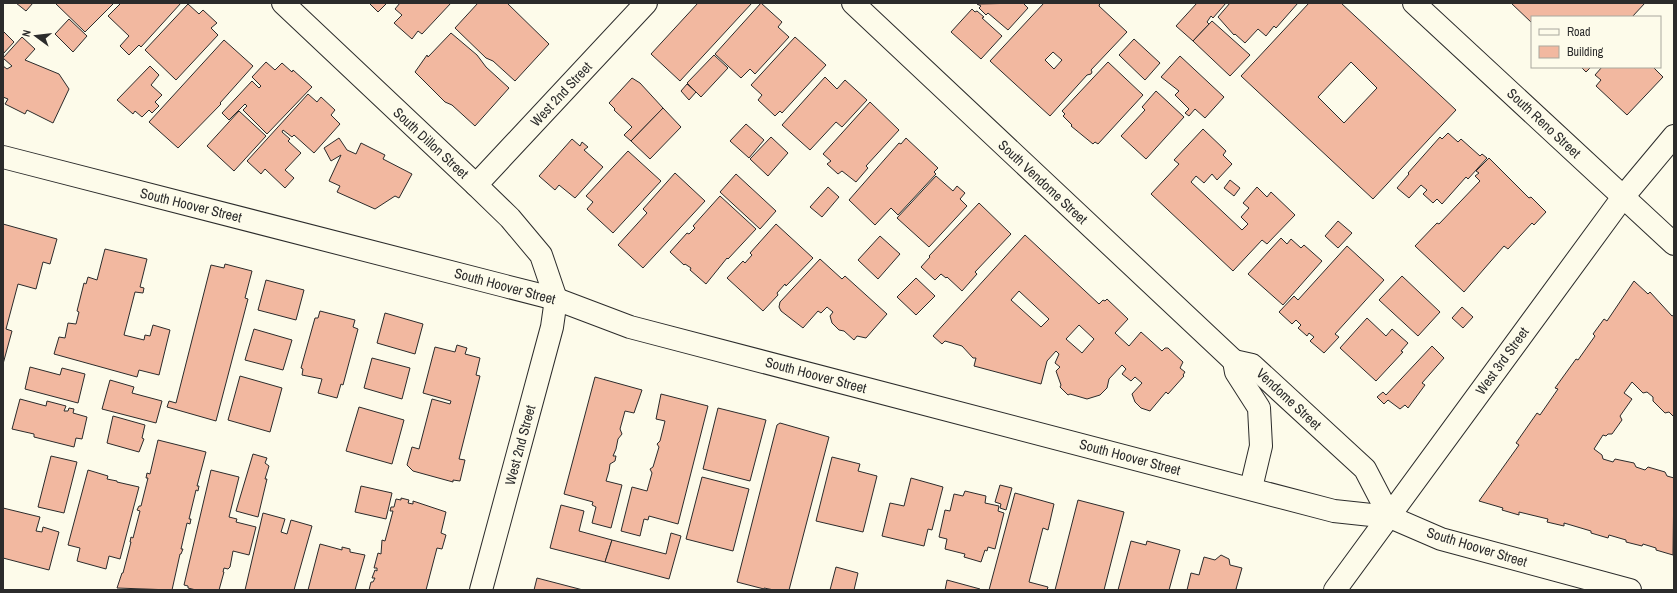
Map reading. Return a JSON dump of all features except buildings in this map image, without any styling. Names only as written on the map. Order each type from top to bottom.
[{"type":"street","name":"South Dillon Street","points":[[282,3],[510,218],[541,255],[556,299]]},
{"type":"street","name":"West 2nd Street","points":[[476,185],[646,3]]},
{"type":"street","name":"South Vendome Street","points":[[852,3],[1234,361]]},
{"type":"street","name":"South Reno Street","points":[[1414,3],[1674,244]]},
{"type":"street","name":"West 3rd Street","points":[[1335,590],[1390,517],[1533,316],[1623,197],[1674,136]]},
{"type":"street","name":"South Hoover Street","points":[[3,157],[556,299],[630,327],[1251,488],[1334,511],[1390,517],[1441,539],[1630,590]]},
{"type":"street","name":"West 2nd Street","points":[[482,590],[546,351],[556,299]]},
{"type":"street","name":"Vendome Street","points":[[1251,488],[1262,446],[1259,408],[1236,372],[1234,361],[1252,365],[1364,469],[1390,517]]}]
